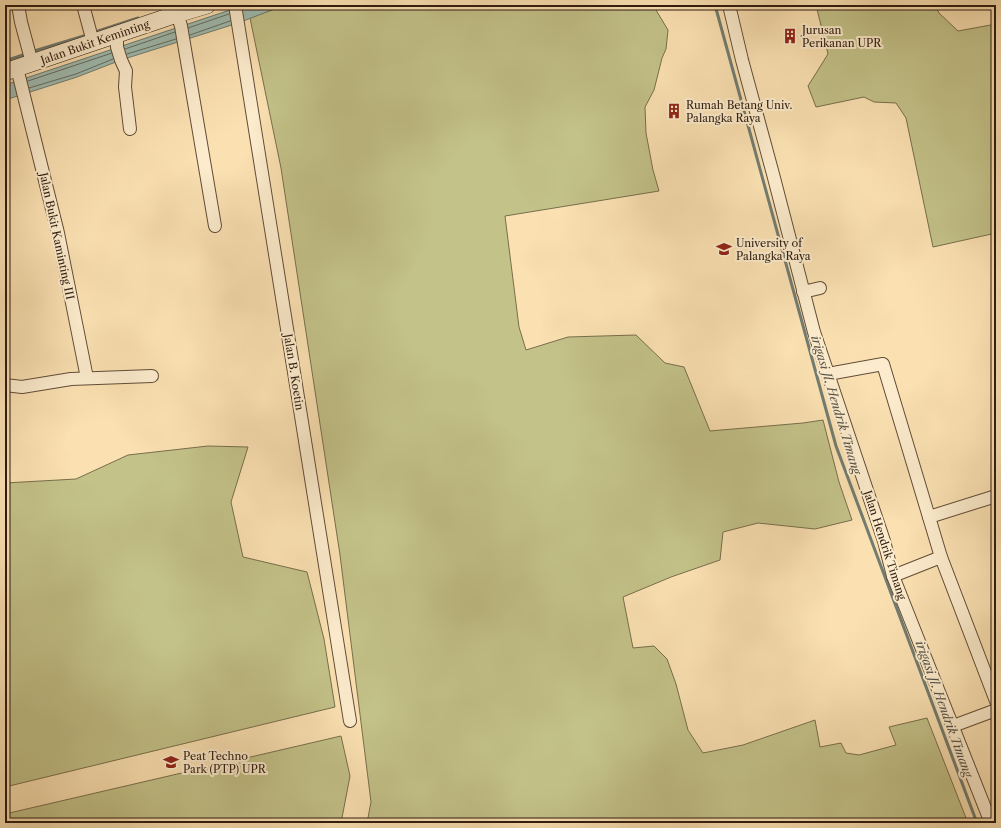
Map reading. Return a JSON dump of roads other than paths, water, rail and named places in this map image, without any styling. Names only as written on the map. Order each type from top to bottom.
[{"type":"main road","name":"Jalan Bukit Keminting","points":[[19,70],[93,42],[117,40],[179,20],[207,5]]},
{"type":"street","name":"Jalan Bukit Kaminting III","points":[[18,5],[19,70],[23,94],[58,233],[87,378]]},
{"type":"street","points":[[83,5],[93,42]]},
{"type":"street","name":"Jalan Hendrik Timang","points":[[729,5],[743,67],[773,174],[814,332],[884,542],[893,576],[991,823]]},
{"type":"street","name":"Jalan B. Koetin","points":[[235,6],[350,721]]},
{"type":"street","points":[[179,20],[184,41],[215,226]]},
{"type":"street","points":[[117,40],[121,60],[126,71],[125,87],[130,129]]},
{"type":"street","points":[[803,292],[820,288]]},
{"type":"street","points":[[828,374],[883,364],[942,557],[996,701]]},
{"type":"street","points":[[5,385],[22,387],[87,378],[152,376]]},
{"type":"street","points":[[929,517],[996,496]]},
{"type":"street","points":[[893,576],[942,557]]},
{"type":"street","points":[[953,726],[996,710]]},
{"type":"water","points":[[245,5],[285,5],[238,23],[121,60],[77,77],[5,100],[5,85]]},
{"type":"waterway","name":"irigasi Jl. Hendrik Timang","points":[[715,5],[836,446],[977,823]]},
{"type":"waterway","points":[[92,33],[138,18]]},
{"type":"waterway","points":[[31,52],[87,35]]},
{"type":"waterway","points":[[5,61],[26,54]]},
{"type":"place","name":"Jurusan Perikanan UPR","points":[[790,36]]},
{"type":"place","name":"Rumah Betang Univ. Palangka Raya","points":[[674,111]]},
{"type":"place","name":"University of Palangka Raya","points":[[724,249]]},
{"type":"place","name":"Peat Techno Park (PTP) UPR","points":[[171,762]]}]
